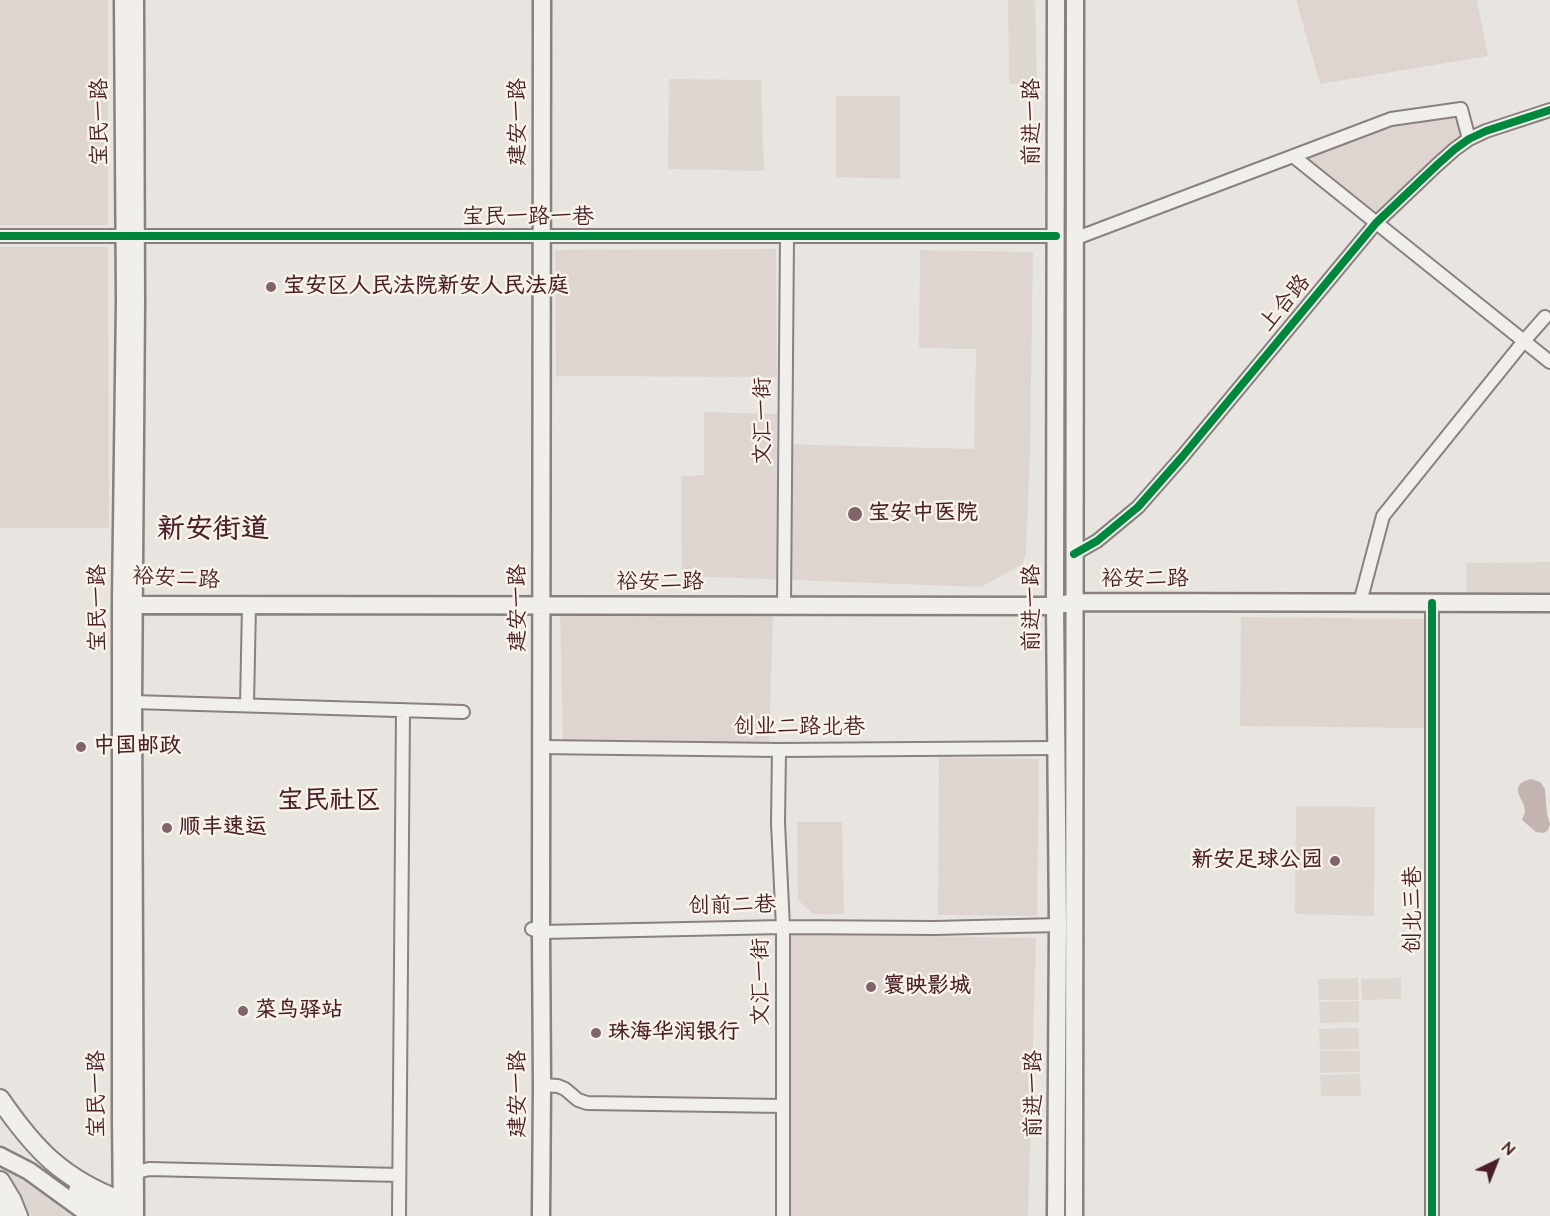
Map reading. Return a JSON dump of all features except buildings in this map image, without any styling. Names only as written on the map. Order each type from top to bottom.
[{"type":"highway","points":[[0,1099],[44,1155],[119,1211]]},
{"type":"highway","points":[[0,1115],[40,1160],[82,1194],[119,1211]]},
{"type":"highway","points":[[0,1181],[18,1216]]},
{"type":"highway","points":[[0,1207],[4,1216]]},
{"type":"main road","name":"宝民一路","points":[[123,0],[130,235]]},
{"type":"main road","name":"宝民一路","points":[[135,0],[130,235],[125,302],[133,702],[135,1216]]},
{"type":"main road","name":"建安一路","points":[[532,0],[537,236]]},
{"type":"main road","name":"建安一路","points":[[541,1216],[542,1085],[536,931],[536,601],[537,236],[542,0]]},
{"type":"main road","name":"前进一路","points":[[1056,0],[1055,601],[1058,925],[1056,1216]]},
{"type":"main road","name":"前进一路","points":[[1074,1216],[1075,0]]},
{"type":"main road","name":"裕安二路","points":[[130,600],[1055,601],[1073,598],[1362,599],[1550,595]]},
{"type":"main road","name":"裕安二路","points":[[1362,599],[1432,603],[1550,603]]},
{"type":"main road","name":"宝民一路","points":[[119,1211],[130,600]]},
{"type":"main road","name":"裕安二路","points":[[130,600],[249,605],[536,601]]},
{"type":"main road","name":"建安一路","points":[[532,1216],[541,747],[536,601]]},
{"type":"main road","points":[[1056,730],[1058,725],[1064,722],[1071,725],[1074,731]]},
{"type":"main road","points":[[0,1156],[29,1171],[91,1216]]},
{"type":"street","points":[[1074,239],[1391,119],[1461,109],[1469,139]]},
{"type":"street","name":"上合路","points":[[1074,554],[1097,542],[1138,507],[1376,223],[1455,148],[1486,131],[1550,110]]},
{"type":"street","points":[[1293,156],[1550,362]]},
{"type":"street","name":"宝民一路一巷","points":[[0,236],[1056,236]]},
{"type":"street","name":"文汇一街","points":[[784,601],[787,236]]},
{"type":"street","points":[[1362,599],[1383,516],[1545,317]]},
{"type":"street","name":"创北三巷","points":[[1432,603],[1432,1216]]},
{"type":"street","points":[[247,705],[249,605]]},
{"type":"street","points":[[133,702],[463,712]]},
{"type":"street","points":[[399,1216],[403,710]]},
{"type":"street","name":"创业二路北巷","points":[[541,747],[779,750],[1056,748]]},
{"type":"street","name":"文汇一街","points":[[779,750],[778,823],[783,927],[783,1216]]},
{"type":"street","name":"创前二巷","points":[[536,931],[1058,925]]},
{"type":"street","points":[[542,1085],[558,1086],[578,1100],[587,1103],[783,1106]]},
{"type":"street","points":[[135,1170],[399,1175]]},
{"type":"shaded area","points":[[0,0],[108,0],[108,225],[0,225]]},
{"type":"shaded area","points":[[1008,0],[1035,0],[1037,83],[1009,84]]},
{"type":"shaded area","points":[[1296,0],[1477,0],[1488,56],[1320,84]]},
{"type":"shaded area","points":[[669,79],[761,80],[764,171],[668,169]]},
{"type":"shaded area","points":[[836,96],[900,96],[900,179],[836,177]]},
{"type":"shaded area","points":[[1459,112],[1467,138],[1376,219],[1298,156],[1391,121]]},
{"type":"shaded area","points":[[0,247],[108,247],[109,528],[0,528]]},
{"type":"shaded area","points":[[776,249],[777,377],[556,376],[555,250]]},
{"type":"shaded area","name":"宝安中医院","points":[[920,250],[1033,252],[1030,450],[1026,552],[1023,564],[981,587],[682,576],[681,476],[704,475],[704,412],[777,414],[777,444],[974,449],[976,349],[919,348]]},
{"type":"shaded area","points":[[668,258],[729,258],[729,301],[668,301]]},
{"type":"shaded area","points":[[709,314],[709,342],[670,342],[670,315]]},
{"type":"shaded area","points":[[1550,562],[1550,592],[1467,593],[1466,563]]},
{"type":"shaded area","points":[[560,612],[773,616],[769,744],[563,742]]},
{"type":"shaded area","points":[[1241,617],[1424,619],[1424,728],[1240,726]]},
{"type":"shaded area","points":[[612,632],[690,633],[698,638],[706,650],[705,663],[695,674],[687,678],[609,678],[600,674],[590,661],[591,646],[603,635]],"holes":[[[612,638],[618,638],[617,673],[602,668],[596,657],[599,645]],[[673,638],[690,640],[699,648],[699,662],[693,670],[673,673]]]},
{"type":"shaded area","points":[[599,646],[617,646],[609,671]]},
{"type":"shaded area","points":[[939,757],[1039,759],[1037,916],[938,915]]},
{"type":"shaded area","points":[[1531,779],[1540,782],[1545,789],[1550,824],[1544,833],[1536,832],[1522,820],[1525,812],[1518,789],[1519,785]]},
{"type":"shaded area","name":"新安足球公园","points":[[1296,806],[1375,807],[1374,916],[1295,914]]},
{"type":"shaded area","points":[[797,822],[842,822],[844,914],[813,914],[798,900]]},
{"type":"shaded area","points":[[788,934],[1036,938],[1028,1216],[787,1216]]},
{"type":"shaded area","points":[[1358,978],[1359,1000],[1319,1000],[1318,979]]},
{"type":"shaded area","points":[[1401,978],[1401,999],[1362,1000],[1361,979]]},
{"type":"shaded area","points":[[1359,1001],[1359,1022],[1320,1023],[1319,1002]]},
{"type":"shaded area","points":[[1359,1028],[1359,1049],[1320,1050],[1319,1029]]},
{"type":"shaded area","points":[[1320,1051],[1360,1051],[1360,1072],[1320,1073]]},
{"type":"shaded area","points":[[1360,1074],[1361,1096],[1321,1096],[1320,1075]]},
{"type":"shaded area","points":[[0,1166],[27,1180],[77,1216],[22,1216],[0,1176]]},
{"type":"cycle path","points":[[1074,554],[1097,541],[1138,507],[1376,223],[1437,165],[1469,139],[1486,131],[1550,110]]},
{"type":"cycle path","points":[[0,236],[1056,236]]},
{"type":"cycle path","points":[[1432,603],[1432,1216]]},
{"type":"place","name":"宝安区人民法院新安人民法庭","points":[[271,287]]},
{"type":"place","name":"宝安中医院","points":[[855,514]]},
{"type":"place","name":"中国邮政","points":[[81,747]]},
{"type":"place","name":"顺丰速运","points":[[167,828]]},
{"type":"place","name":"新安足球公园","points":[[1335,861]]},
{"type":"place","name":"寰映影城","points":[[871,987]]},
{"type":"place","name":"菜鸟驿站","points":[[243,1011]]},
{"type":"place","name":"珠海华润银行","points":[[596,1033]]},
{"type":"district","name":"新安街道","points":[[213,531]]},
{"type":"district","name":"宝民社区","points":[[329,803]]}]
